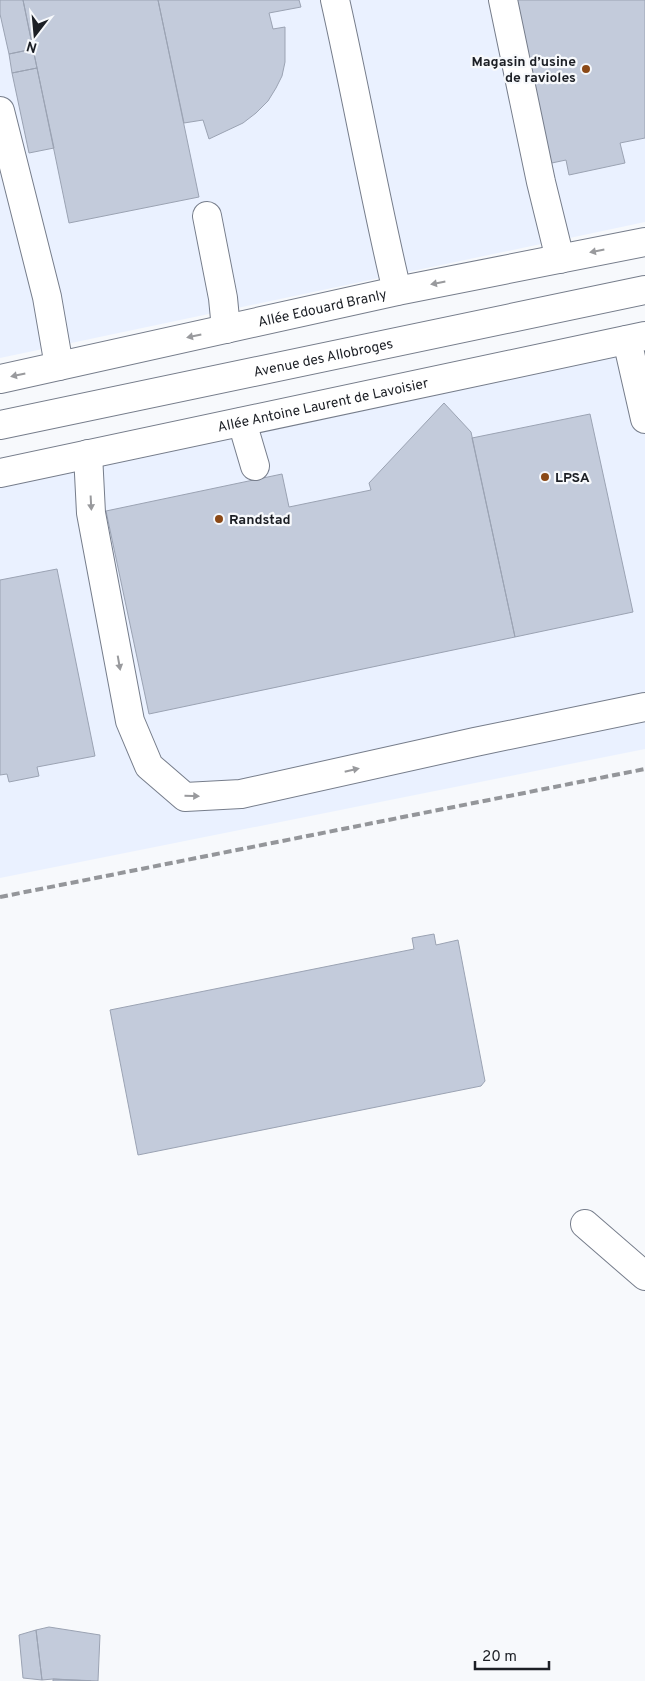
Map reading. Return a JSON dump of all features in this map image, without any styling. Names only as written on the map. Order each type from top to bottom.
[{"type":"street","points":[[335,0],[348,55],[384,238],[397,291]]},
{"type":"street","points":[[503,0],[541,182],[560,259]]},
{"type":"street","points":[[0,110],[46,297],[59,366]]},
{"type":"street","points":[[207,216],[223,298],[226,329]]},
{"type":"street","name":"Allée Edouard Branly","points":[[0,379],[397,291],[645,242]]},
{"type":"street","name":"Avenue des Allobroges","points":[[0,425],[645,290]]},
{"type":"street","points":[[636,338],[645,419]]},
{"type":"street","name":"Allée Antoine Laurent de Lavoisier","points":[[0,473],[636,338]]},
{"type":"street","points":[[242,422],[255,466]]},
{"type":"street","points":[[88,454],[91,513],[130,721],[149,766],[185,797],[242,794],[475,742],[645,707]]},
{"type":"street","points":[[585,1224],[645,1276]]},
{"type":"shaded area","points":[[0,0],[645,0],[645,222],[0,358]]},
{"type":"shaded area","points":[[645,346],[645,749],[0,878],[0,481]]},
{"type":"building","points":[[0,0],[23,0],[33,49],[9,54],[0,14]]},
{"type":"building","points":[[23,0],[158,0],[199,197],[69,223]]},
{"type":"building","points":[[158,0],[299,0],[301,7],[269,13],[273,29],[285,27],[285,62],[282,76],[276,88],[268,101],[256,113],[243,123],[209,139],[203,120],[184,123]]},
{"type":"building","name":"Magasin d’usine de ravioles","points":[[513,0],[645,0],[645,138],[620,143],[625,163],[569,175],[566,160],[547,164]]},
{"type":"building","points":[[33,49],[37,68],[12,73],[9,54]]},
{"type":"building","points":[[37,68],[54,148],[29,153],[12,73]]},
{"type":"building","points":[[444,403],[471,432],[515,637],[149,714],[106,511],[282,474],[289,507],[371,490],[369,483]]},
{"type":"building","points":[[590,414],[633,612],[515,637],[472,438]]},
{"type":"building","points":[[57,569],[95,756],[37,767],[39,776],[9,782],[7,774],[0,775],[0,580]]},
{"type":"building","points":[[434,934],[436,945],[458,940],[485,1081],[481,1086],[138,1155],[110,1010],[414,949],[412,938]]},
{"type":"building","points":[[49,1627],[100,1635],[98,1681],[42,1680],[36,1630]]},
{"type":"building","points":[[36,1630],[42,1680],[23,1678],[19,1635]]},
{"type":"building","points":[[53,1679],[91,1681],[53,1681]]},
{"type":"railway","points":[[0,897],[645,769]]},
{"type":"place","name":"Magasin d’usine de ravioles","points":[[586,69]]},
{"type":"place","name":"LPSA","points":[[545,477]]},
{"type":"place","name":"Randstad","points":[[219,519]]}]
